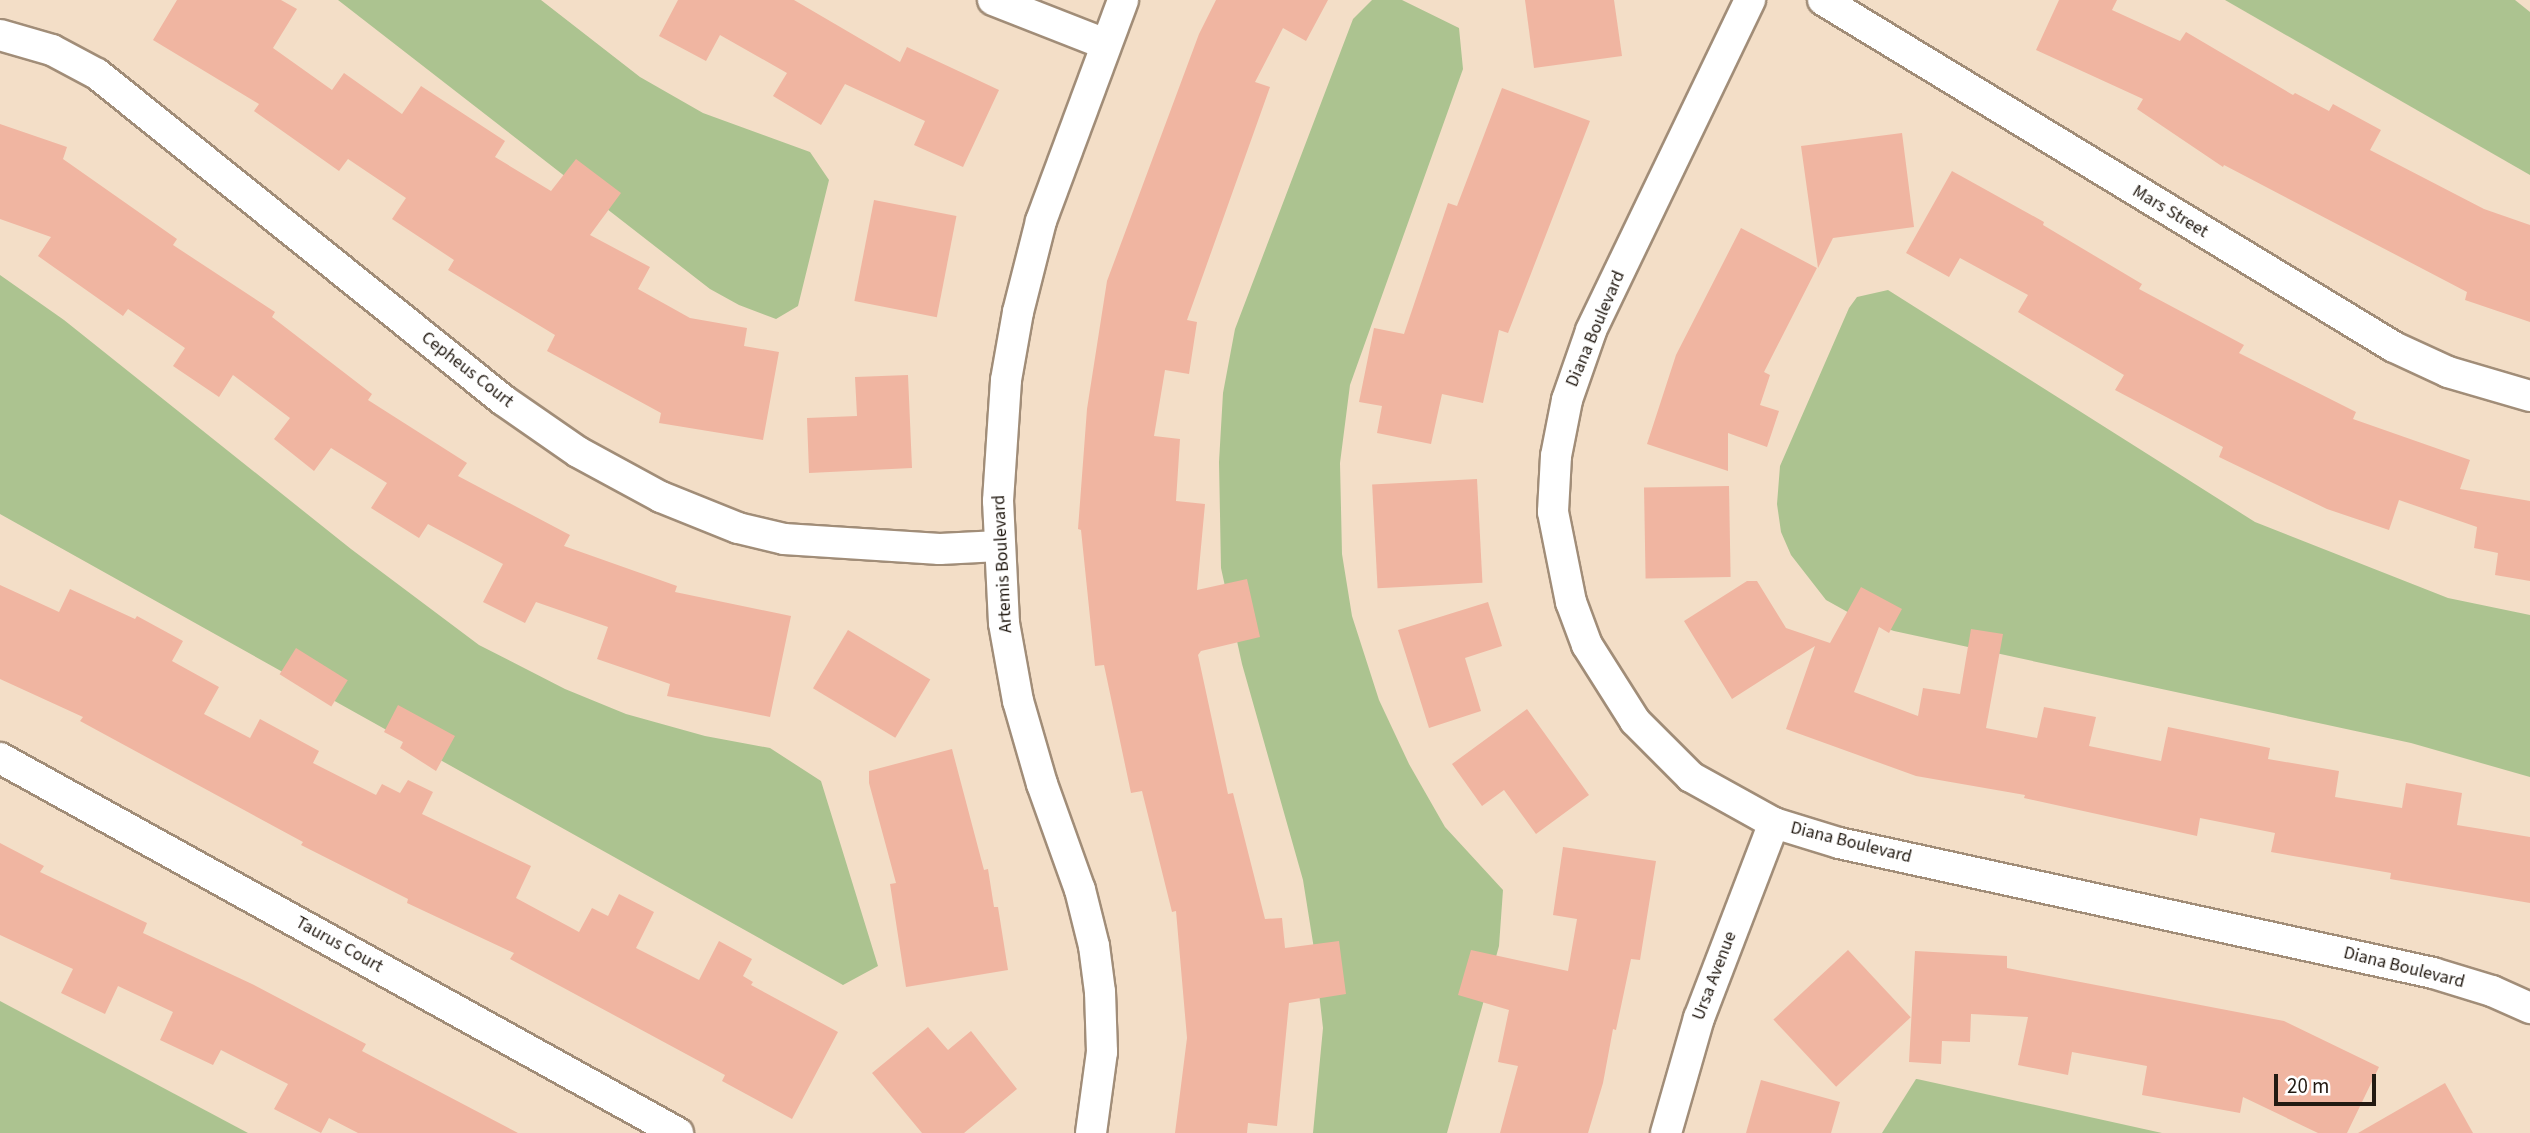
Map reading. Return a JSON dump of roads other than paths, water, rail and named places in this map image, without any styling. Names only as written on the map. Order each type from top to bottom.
[{"type":"street","points":[[993,0],[1105,44]]},
{"type":"street","name":"Artemis Boulevard","points":[[1091,1133],[1101,1052],[1100,992],[1094,946],[1080,890],[1042,784],[1018,701],[1004,623],[999,546],[1000,443],[1018,312],[1045,208],[1123,0]]},
{"type":"street","name":"Diana Boulevard","points":[[1750,0],[1591,331],[1567,400],[1556,456],[1553,512],[1571,602],[1587,645],[1635,721],[1691,777],[1774,823],[1839,843],[2432,972],[2492,990],[2530,1008]]},
{"type":"street","name":"Mars Street","points":[[1823,0],[2394,347],[2448,372],[2530,396]]},
{"type":"street","name":"Cepheus Court","points":[[0,36],[52,50],[97,74],[503,400],[578,452],[661,497],[738,528],[784,538],[940,549],[999,546]]},
{"type":"street","name":"Taurus Court","points":[[0,758],[678,1133]]},
{"type":"street","name":"Ursa Avenue","points":[[1666,1133],[1699,1018],[1774,823]]}]
